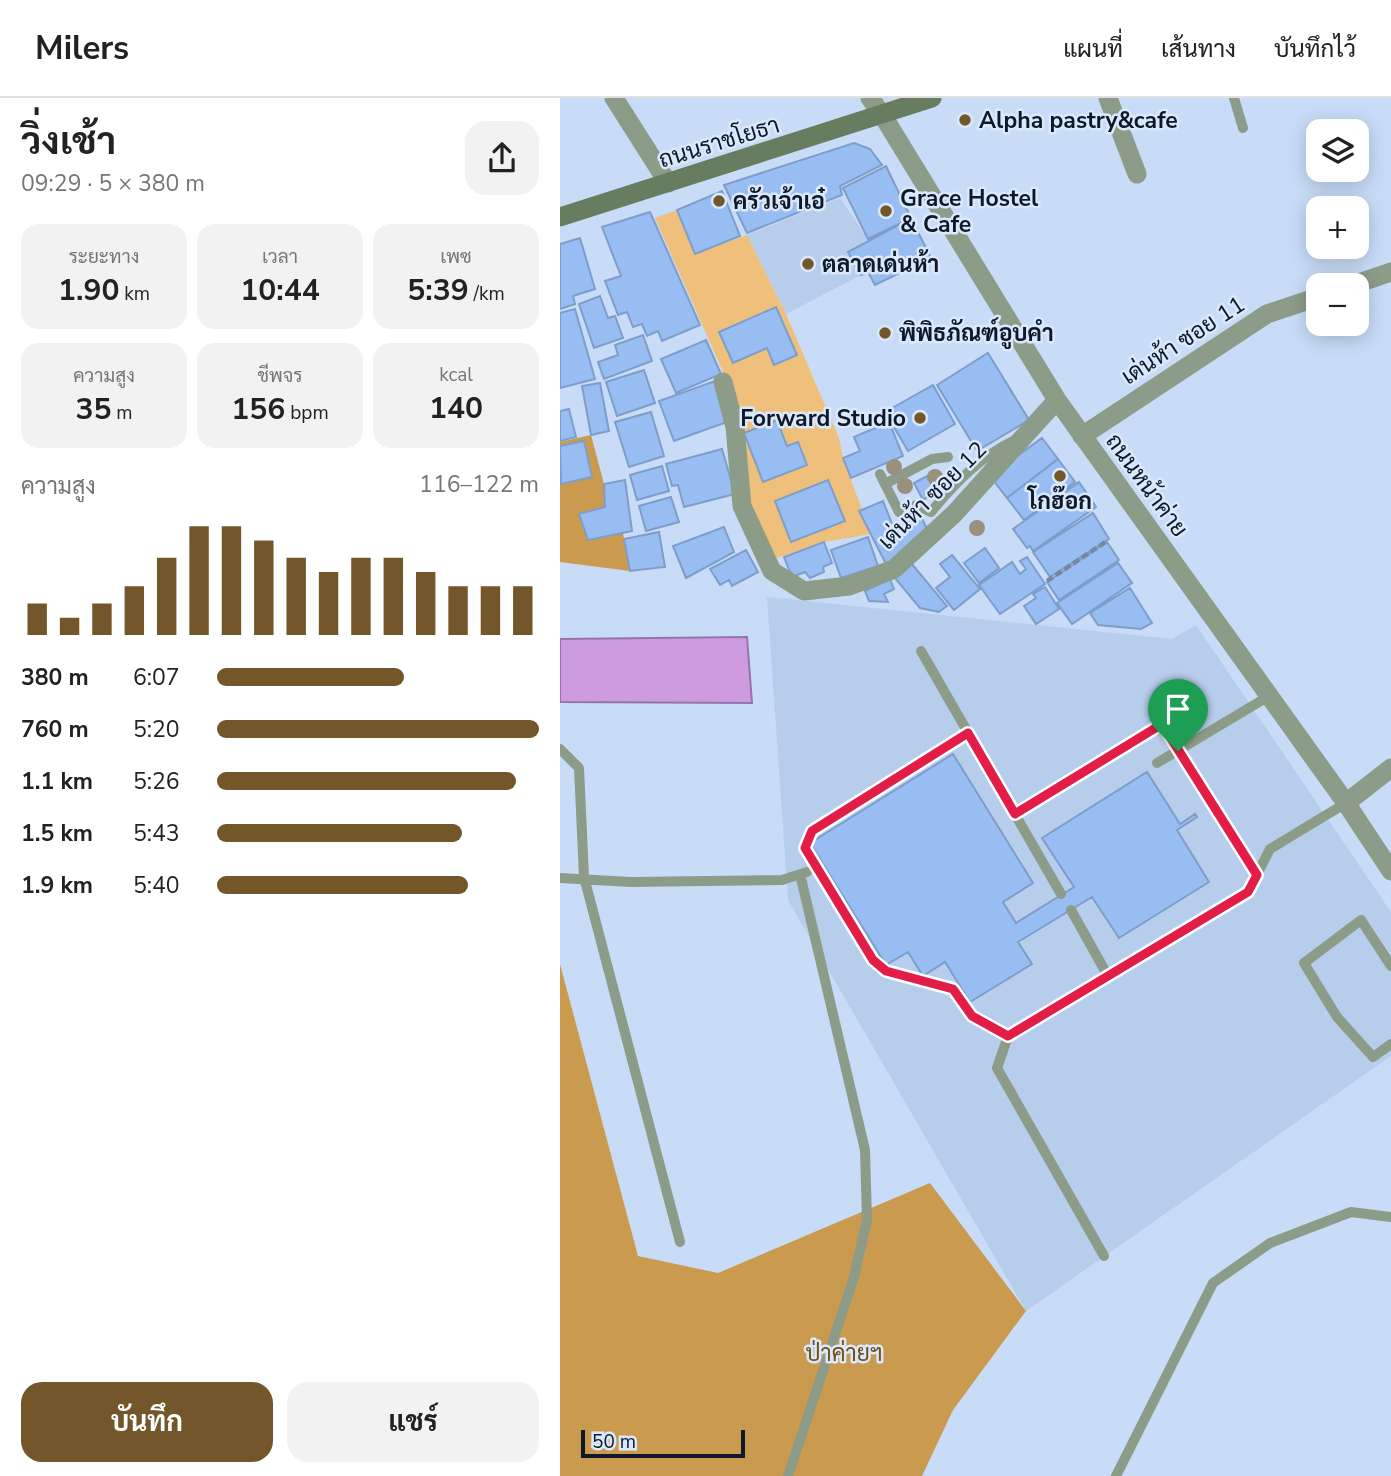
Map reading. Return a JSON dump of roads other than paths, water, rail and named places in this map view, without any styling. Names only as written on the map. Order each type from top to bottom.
[{"type":"main road","name":"ถนนราชโยธา","points":[[560,217],[883,116],[932,98]]},
{"type":"street","points":[[614,98],[668,183]]},
{"type":"street","name":"ถนนหน้าค่าย","points":[[870,98],[1057,400],[1346,803],[1391,871]]},
{"type":"street","points":[[1108,98],[1138,174]]},
{"type":"street","points":[[1369,280],[1391,272]]},
{"type":"street","name":"เด่นห้า ซอย 11","points":[[1082,436],[1268,314],[1306,301]]},
{"type":"street","name":"เด่นห้า ซอย 12","points":[[723,382],[735,427],[742,506],[772,571],[804,591],[849,586],[894,569],[954,514],[1057,400]]},
{"type":"street","points":[[1346,803],[1391,768]]},
{"type":"lane","points":[[1234,98],[1244,128]]},
{"type":"lane","points":[[948,457],[932,459],[883,479],[899,512],[917,505],[931,512],[959,480],[999,447],[1024,436]]},
{"type":"lane","points":[[921,652],[1062,894]]},
{"type":"lane","points":[[1157,763],[1269,696]]},
{"type":"lane","points":[[1015,814],[1162,724],[1257,875]]},
{"type":"lane","points":[[968,733],[812,831],[805,848],[880,966],[886,971],[953,989],[972,1016],[1008,1036]]},
{"type":"lane","points":[[560,749],[579,768],[583,877],[680,1242]]},
{"type":"lane","points":[[1104,1256],[997,1068],[1008,1036],[1248,892],[1270,849],[1346,803]]},
{"type":"lane","points":[[560,878],[583,877],[631,882],[782,880],[816,869]]},
{"type":"lane","points":[[788,1476],[854,1277],[867,1220],[865,1150],[800,874]]},
{"type":"lane","points":[[1071,910],[1108,976]]},
{"type":"lane","points":[[1391,966],[1361,920],[1304,963],[1337,1017],[1373,1057],[1391,1044]]},
{"type":"lane","points":[[1116,1476],[1213,1283],[1270,1243],[1352,1212],[1391,1217]]},
{"type":"place","name":"Alpha pastry&cafe","points":[[965,120]]},
{"type":"place","name":"ครัวเจ้าเอ๋","points":[[719,201]]},
{"type":"place","name":"Grace Hostel & Cafe","points":[[886,211]]},
{"type":"place","name":"ตลาดเด่นห้า","points":[[808,264]]},
{"type":"place","name":"พิพิธภัณฑ์อูบคำ","points":[[885,333]]},
{"type":"place","name":"Forward Studio","points":[[920,418]]},
{"type":"place","name":"โกฮ๊อก","points":[[1060,476]]},
{"type":"park label","name":"ป่าค่ายฯ","points":[[844,1353]]}]
